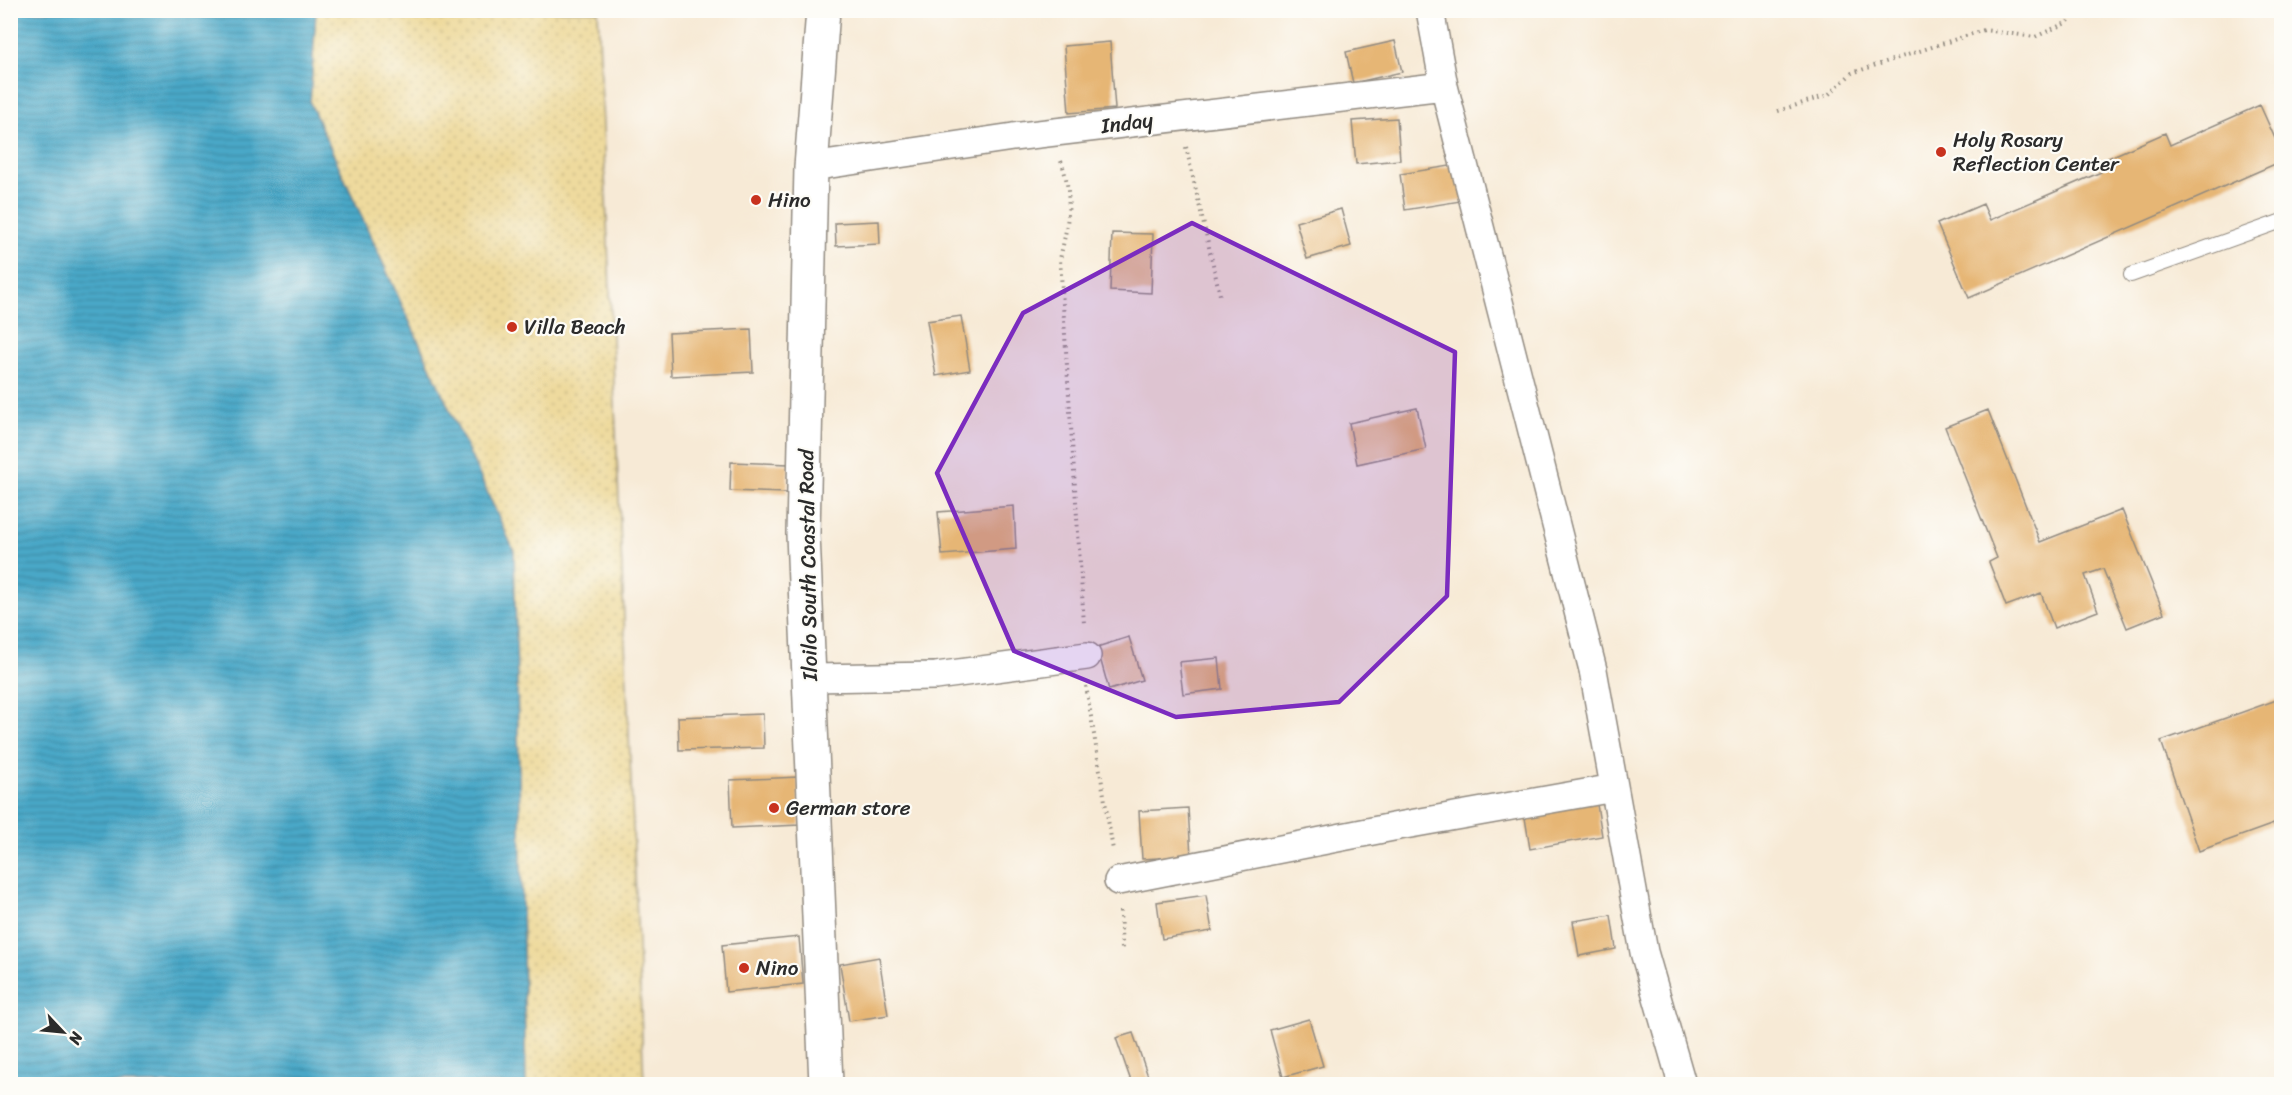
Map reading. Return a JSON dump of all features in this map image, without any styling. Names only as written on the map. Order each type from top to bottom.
[{"type":"street","name":"Iloilo South Coastal Road","points":[[823,10],[811,167],[803,534],[811,678],[826,1084]]},
{"type":"street","points":[[1430,10],[1444,86],[1593,670],[1644,952],[1682,1084]]},
{"type":"street","name":"Inday","points":[[811,167],[1050,132],[1444,86]]},
{"type":"street","points":[[811,678],[936,676],[1087,656]]},
{"type":"street","points":[[1118,881],[1393,827],[1614,788]]},
{"type":"lane","points":[[2131,275],[2282,221]]},
{"type":"path","points":[[1778,111],[1828,94],[1852,73],[1984,30],[2035,37],[2068,22],[2074,10]]},
{"type":"path","points":[[1180,117],[1220,295]]},
{"type":"path","points":[[1050,132],[1070,186],[1066,234],[1060,259],[1087,656],[1086,691],[1118,881],[1122,949]]},
{"type":"highlighted area","points":[[1192,223],[1455,352],[1447,596],[1339,702],[1176,717],[1014,651],[937,473],[1023,313]]},
{"type":"sand","name":"Villa Beach","points":[[316,11],[598,11],[644,1084],[526,1084],[514,551],[310,103]]},
{"type":"water","points":[[10,11],[316,11],[310,103],[514,551],[526,1084],[11,1084]]},
{"type":"building","points":[[878,10],[922,10],[922,14]]},
{"type":"building","points":[[1395,41],[1402,72],[1353,83],[1346,52]]},
{"type":"building","points":[[1110,42],[1115,109],[1069,113],[1064,46]]},
{"type":"building","points":[[2260,105],[2282,154],[2282,161],[1969,298],[1937,224],[1983,204],[1990,220],[2101,172],[2097,163],[2165,133],[2170,145]]},
{"type":"building","points":[[1397,118],[1400,160],[1356,164],[1352,121]]},
{"type":"building","points":[[1462,164],[1467,200],[1405,210],[1400,174]]},
{"type":"building","points":[[1341,209],[1351,246],[1307,259],[1296,222]]},
{"type":"building","points":[[879,221],[880,244],[836,246],[835,223]]},
{"type":"building","points":[[1112,233],[1153,234],[1151,293],[1110,291]]},
{"type":"building","points":[[961,316],[970,370],[936,376],[927,321]]},
{"type":"building","points":[[751,329],[753,372],[671,376],[669,333]]},
{"type":"building","points":[[1417,408],[1426,449],[1357,464],[1349,423]]},
{"type":"building","points":[[1988,410],[2040,542],[2122,510],[2164,613],[2127,628],[2103,569],[2085,575],[2098,611],[2054,628],[2041,593],[2006,606],[1989,562],[1997,558],[1945,427]]},
{"type":"building","points":[[731,462],[789,464],[787,493],[730,491]]},
{"type":"building","points":[[1014,506],[1016,549],[942,555],[938,512]]},
{"type":"building","points":[[1129,637],[1142,680],[1109,690],[1097,647]]},
{"type":"building","points":[[1219,658],[1222,689],[1183,694],[1179,662]]},
{"type":"building","points":[[2282,698],[2282,821],[2199,851],[2161,741]]},
{"type":"building","points":[[763,714],[764,748],[679,750],[678,717]]},
{"type":"building","points":[[798,777],[800,825],[732,828],[730,780]]},
{"type":"building","points":[[1595,792],[1602,836],[1530,849],[1523,805]]},
{"type":"building","points":[[1188,808],[1191,856],[1142,859],[1139,811]]},
{"type":"building","points":[[1206,895],[1212,931],[1162,939],[1157,902]]},
{"type":"building","points":[[1611,915],[1616,949],[1579,956],[1573,921]]},
{"type":"building","points":[[799,937],[803,984],[726,992],[722,945]]},
{"type":"building","points":[[879,957],[888,1015],[849,1021],[840,964]]},
{"type":"building","points":[[1309,1019],[1323,1066],[1283,1077],[1270,1030]]},
{"type":"building","points":[[1133,1033],[1150,1082],[1132,1084],[1116,1038]]},
{"type":"place","name":"Holy Rosary Reflection Center","points":[[1941,152]]},
{"type":"place","name":"Hino","points":[[756,200]]},
{"type":"place","name":"Villa Beach","points":[[512,327]]},
{"type":"place","name":"German store","points":[[774,808]]},
{"type":"place","name":"Nino","points":[[744,968]]}]
